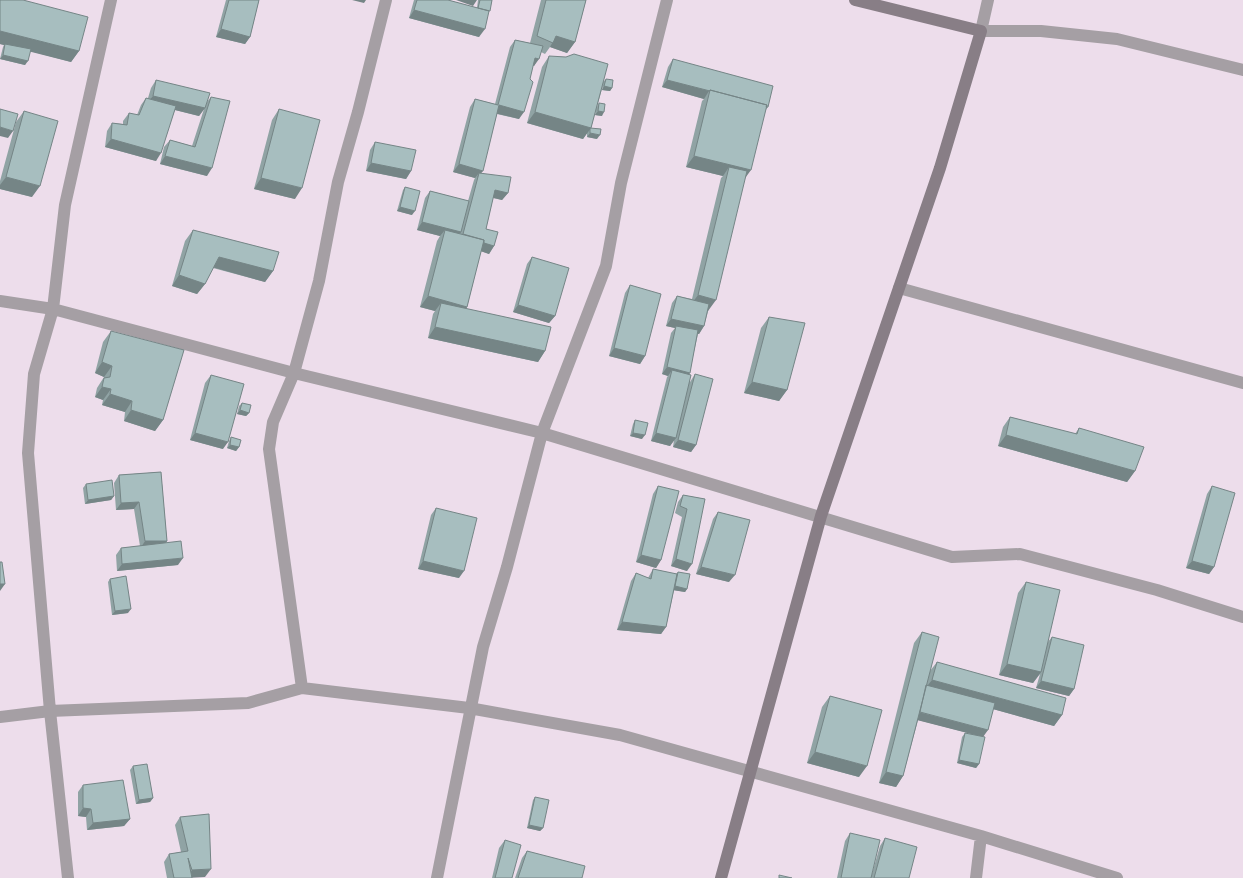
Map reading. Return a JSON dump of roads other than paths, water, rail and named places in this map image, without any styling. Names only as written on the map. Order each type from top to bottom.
[{"type":"street","points":[[68,878],[50,711],[28,453],[34,374],[53,309],[65,205],[111,0]]},
{"type":"street","points":[[302,688],[269,449],[273,422],[294,373],[319,281],[338,182],[386,0]]},
{"type":"street","points":[[437,878],[470,708],[484,647],[542,433],[606,266],[621,183],[668,0]]},
{"type":"street","points":[[855,0],[981,31],[1041,31],[1117,39],[1243,70]]},
{"type":"street","points":[[721,878],[821,516],[940,168],[981,31],[988,0]]},
{"type":"street","points":[[899,288],[1243,384]]},
{"type":"street","points":[[0,301],[53,309],[294,373],[542,433],[952,557],[1020,554],[1157,590],[1243,616]]},
{"type":"street","points":[[0,717],[50,711],[248,703],[302,688],[470,708],[620,735],[750,773],[981,836],[1117,878]]},
{"type":"street","points":[[976,878],[981,836]]}]
